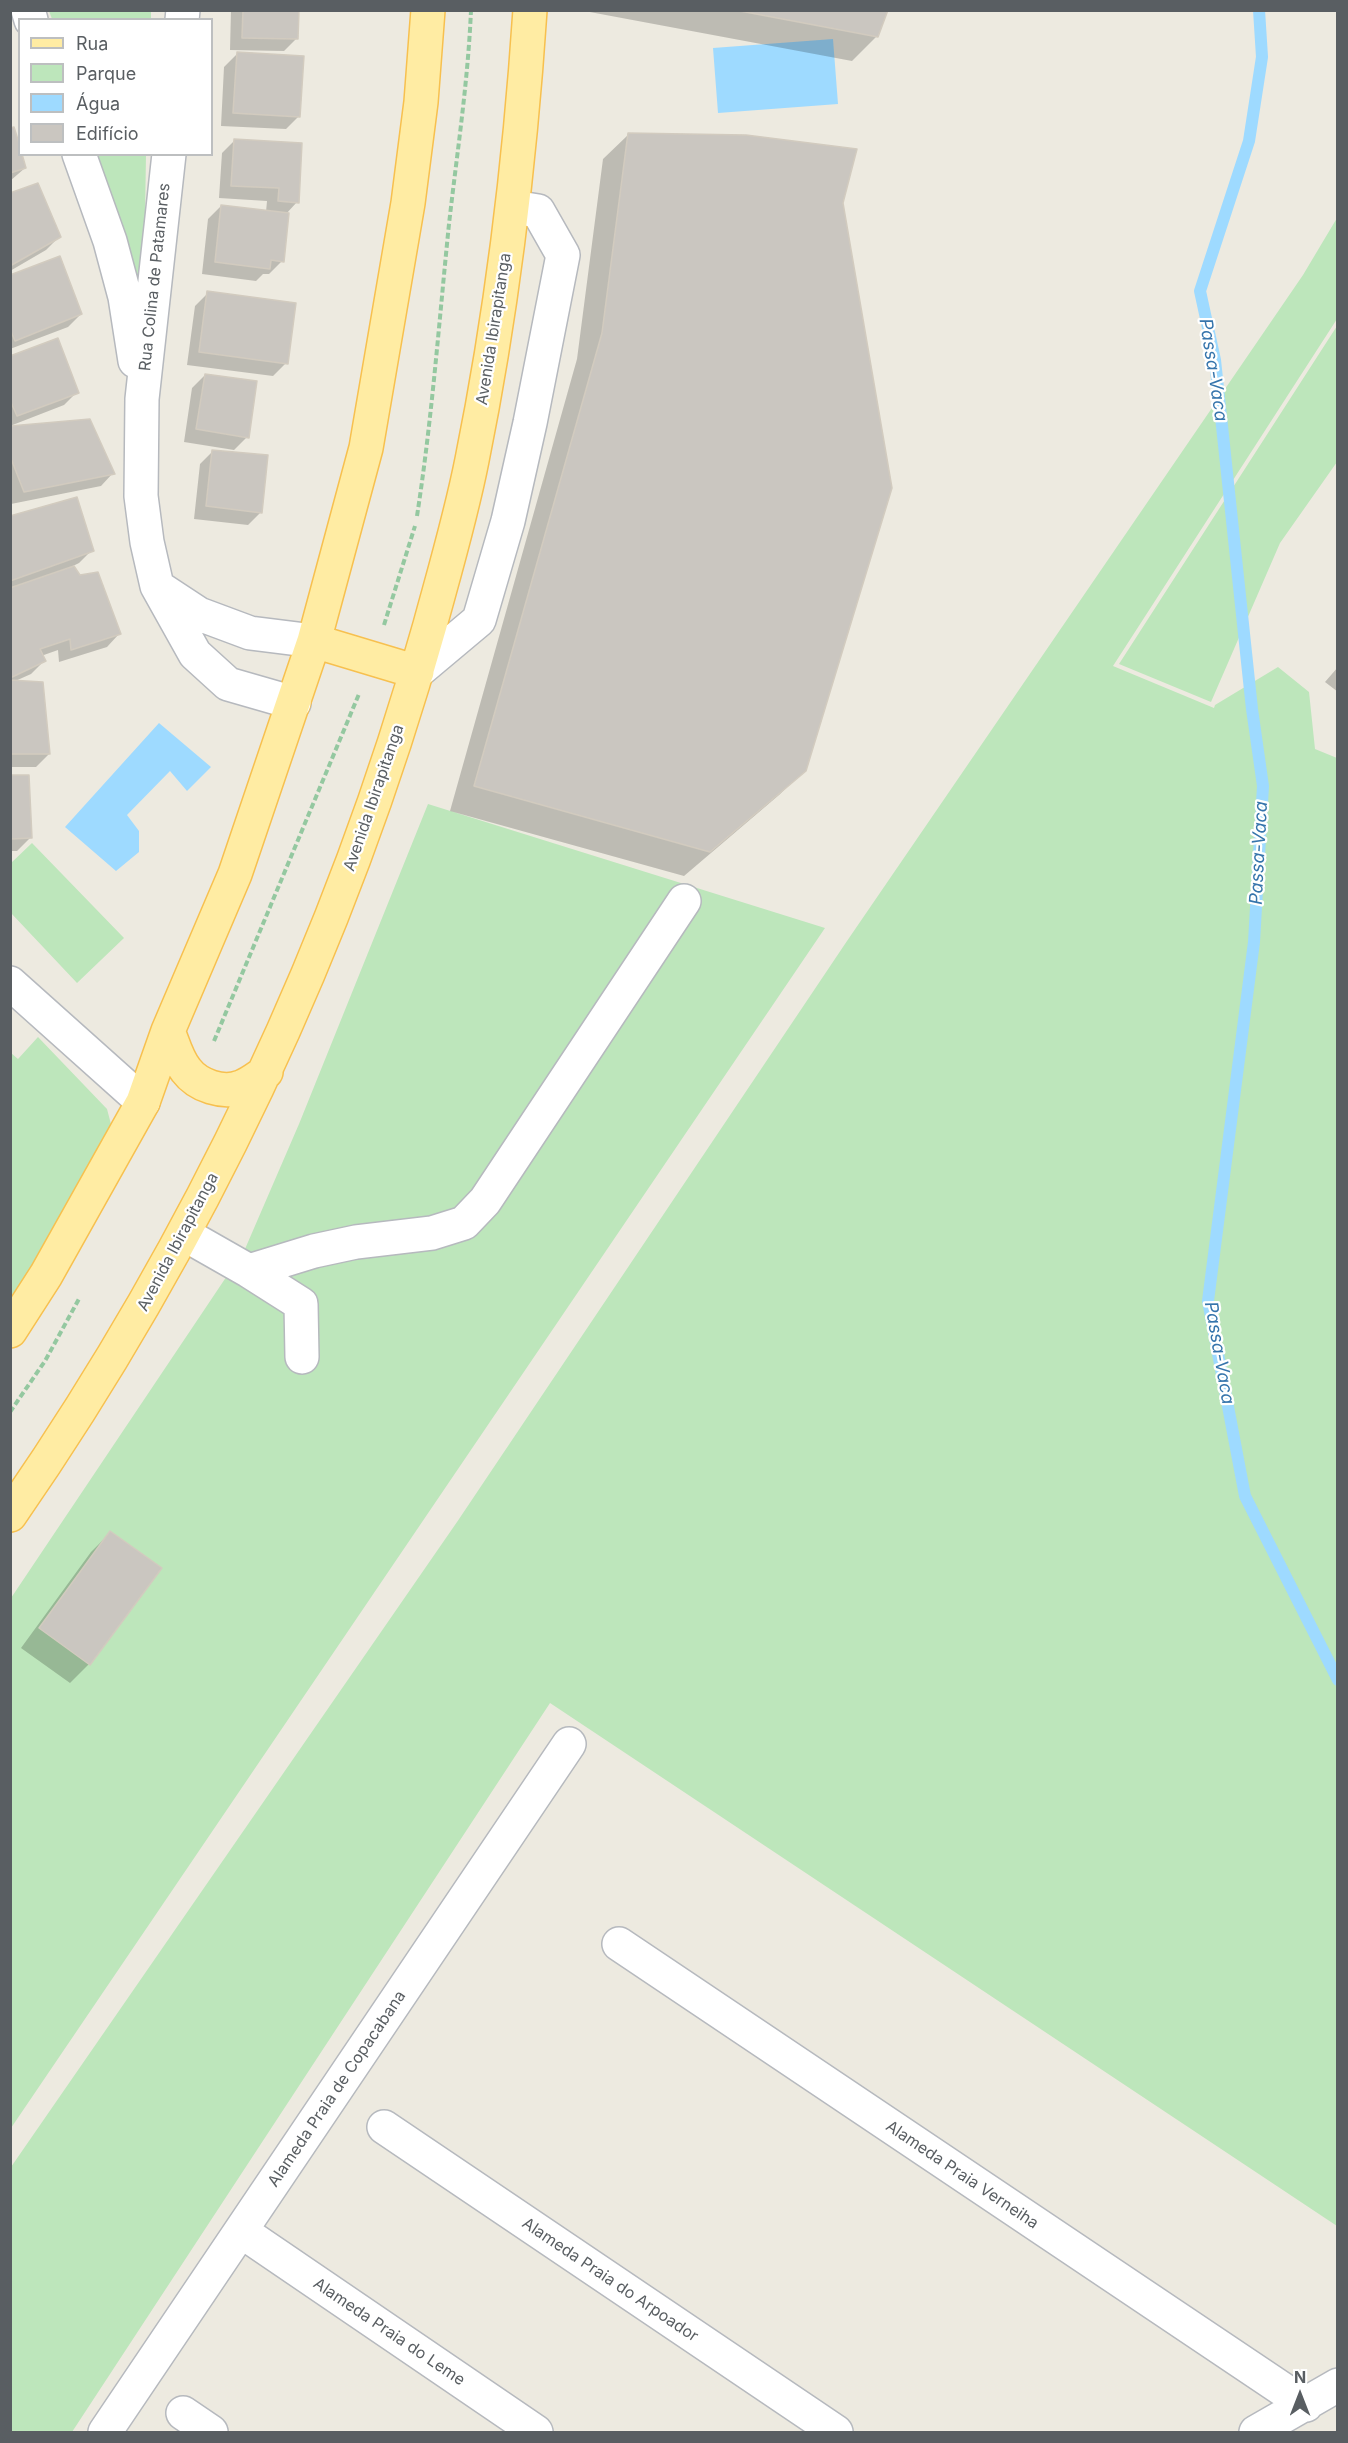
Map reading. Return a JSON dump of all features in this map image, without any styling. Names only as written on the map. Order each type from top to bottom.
[{"type":"main road","points":[[10,1331],[46,1275],[143,1102],[168,1031],[235,874],[314,641],[366,448],[408,203],[421,102],[428,10]]},
{"type":"main road","name":"Avenida Ibirapitanga","points":[[10,1515],[60,1444],[117,1353],[184,1234],[266,1072],[333,915],[385,773],[417,672],[457,528],[472,461],[499,314],[513,207],[522,129],[530,10]]},
{"type":"main road","points":[[314,641],[417,672]]},
{"type":"main road","points":[[168,1031],[185,1070],[197,1081],[217,1089],[230,1090],[243,1086],[266,1072]]},
{"type":"street","name":"Rua Colina de Patamares","points":[[80,156],[110,241],[122,286],[142,399]]},
{"type":"street","name":"Rua Colina de Patamares","points":[[169,156],[142,399],[141,496],[147,542],[157,586],[195,654],[228,684],[294,703]]},
{"type":"street","points":[[417,672],[479,620],[508,521],[530,423],[563,255],[538,211],[513,207]]},
{"type":"street","points":[[157,586],[199,614],[250,633],[314,641]]},
{"type":"street","points":[[249,1272],[314,1251],[356,1242],[432,1233],[464,1223],[485,1201],[684,901]]},
{"type":"street","points":[[10,983],[143,1102]]},
{"type":"street","points":[[184,1234],[301,1304],[302,1357]]},
{"type":"street","name":"Alameda Praia de Copacabana","points":[[105,2433],[569,1744]]},
{"type":"street","name":"Alameda Praia Verneiha","points":[[619,1944],[1306,2405]]},
{"type":"street","name":"Alameda Praia do Arpoador","points":[[384,2127],[836,2433]]},
{"type":"street","name":"Alameda Praia do Leme","points":[[242,2231],[536,2433]]},
{"type":"street","points":[[1256,2433],[1338,2385]]},
{"type":"street","points":[[183,2413],[211,2433]]},
{"type":"path","points":[[417,517],[427,454],[449,224],[469,64],[471,10]]},
{"type":"green space","points":[[49,10],[151,11],[151,18],[52,18]]},
{"type":"green space","points":[[98,156],[146,156],[144,277],[135,277]]},
{"type":"green space","points":[[1337,218],[1337,319],[1113,666],[1214,708],[1215,705],[1278,667],[1309,692],[1315,749],[1337,758],[1337,2226],[550,1703],[72,2432],[11,2432],[11,2167],[457,1522],[847,941],[1303,275]]},
{"type":"green space","points":[[1337,326],[1337,462],[1280,543],[1211,702],[1119,664]]},
{"type":"green space","points":[[428,804],[825,928],[11,2128],[11,1598],[245,1249],[299,1124]]},
{"type":"green space","points":[[32,843],[124,938],[77,983],[11,913],[11,863]]},
{"type":"green space","points":[[38,1037],[107,1109],[112,1128],[11,1304],[11,1053],[18,1059]]},
{"type":"water","points":[[833,39],[838,104],[718,113],[713,48]]},
{"type":"water","points":[[159,723],[211,767],[187,791],[170,771],[127,815],[139,831],[139,852],[116,871],[65,827]]},
{"type":"building","points":[[243,10],[299,10],[298,39],[242,38]]},
{"type":"building","points":[[735,10],[888,10],[878,37]]},
{"type":"building","points":[[237,52],[304,56],[300,117],[233,113]]},
{"type":"building","points":[[14,127],[18,140],[18,156],[23,156],[26,168],[10,173],[10,128]]},
{"type":"building","points":[[628,133],[746,135],[857,149],[843,203],[892,488],[806,771],[710,852],[474,786],[602,333]]},
{"type":"building","points":[[234,139],[302,143],[299,203],[278,201],[279,188],[231,186]]},
{"type":"building","points":[[38,183],[61,237],[10,266],[10,193]]},
{"type":"building","points":[[221,205],[289,213],[284,262],[271,260],[270,269],[215,262]]},
{"type":"building","points":[[60,256],[82,314],[15,341],[10,329],[10,275]]},
{"type":"building","points":[[207,291],[296,303],[288,364],[199,352]]},
{"type":"building","points":[[58,338],[79,393],[17,416],[10,400],[10,356]]},
{"type":"building","points":[[205,374],[257,381],[249,438],[196,429]]},
{"type":"building","points":[[90,419],[115,474],[24,492],[10,456],[10,426]]},
{"type":"building","points":[[212,450],[268,455],[262,513],[206,506]]},
{"type":"building","points":[[77,497],[94,551],[10,581],[10,516]]},
{"type":"building","points":[[74,566],[80,575],[98,572],[121,634],[71,650],[70,639],[40,649],[46,661],[10,678],[10,588]]},
{"type":"building","points":[[10,680],[43,682],[50,754],[10,754]]},
{"type":"building","points":[[10,775],[29,775],[32,838],[10,839]]},
{"type":"building","points":[[110,1531],[162,1568],[90,1665],[39,1628]]},
{"type":"waterway","name":"Passa-Vaca","points":[[1259,10],[1262,57],[1249,141],[1200,291],[1215,360],[1252,709],[1263,786],[1254,942],[1208,1301],[1245,1496],[1338,1680]]}]
